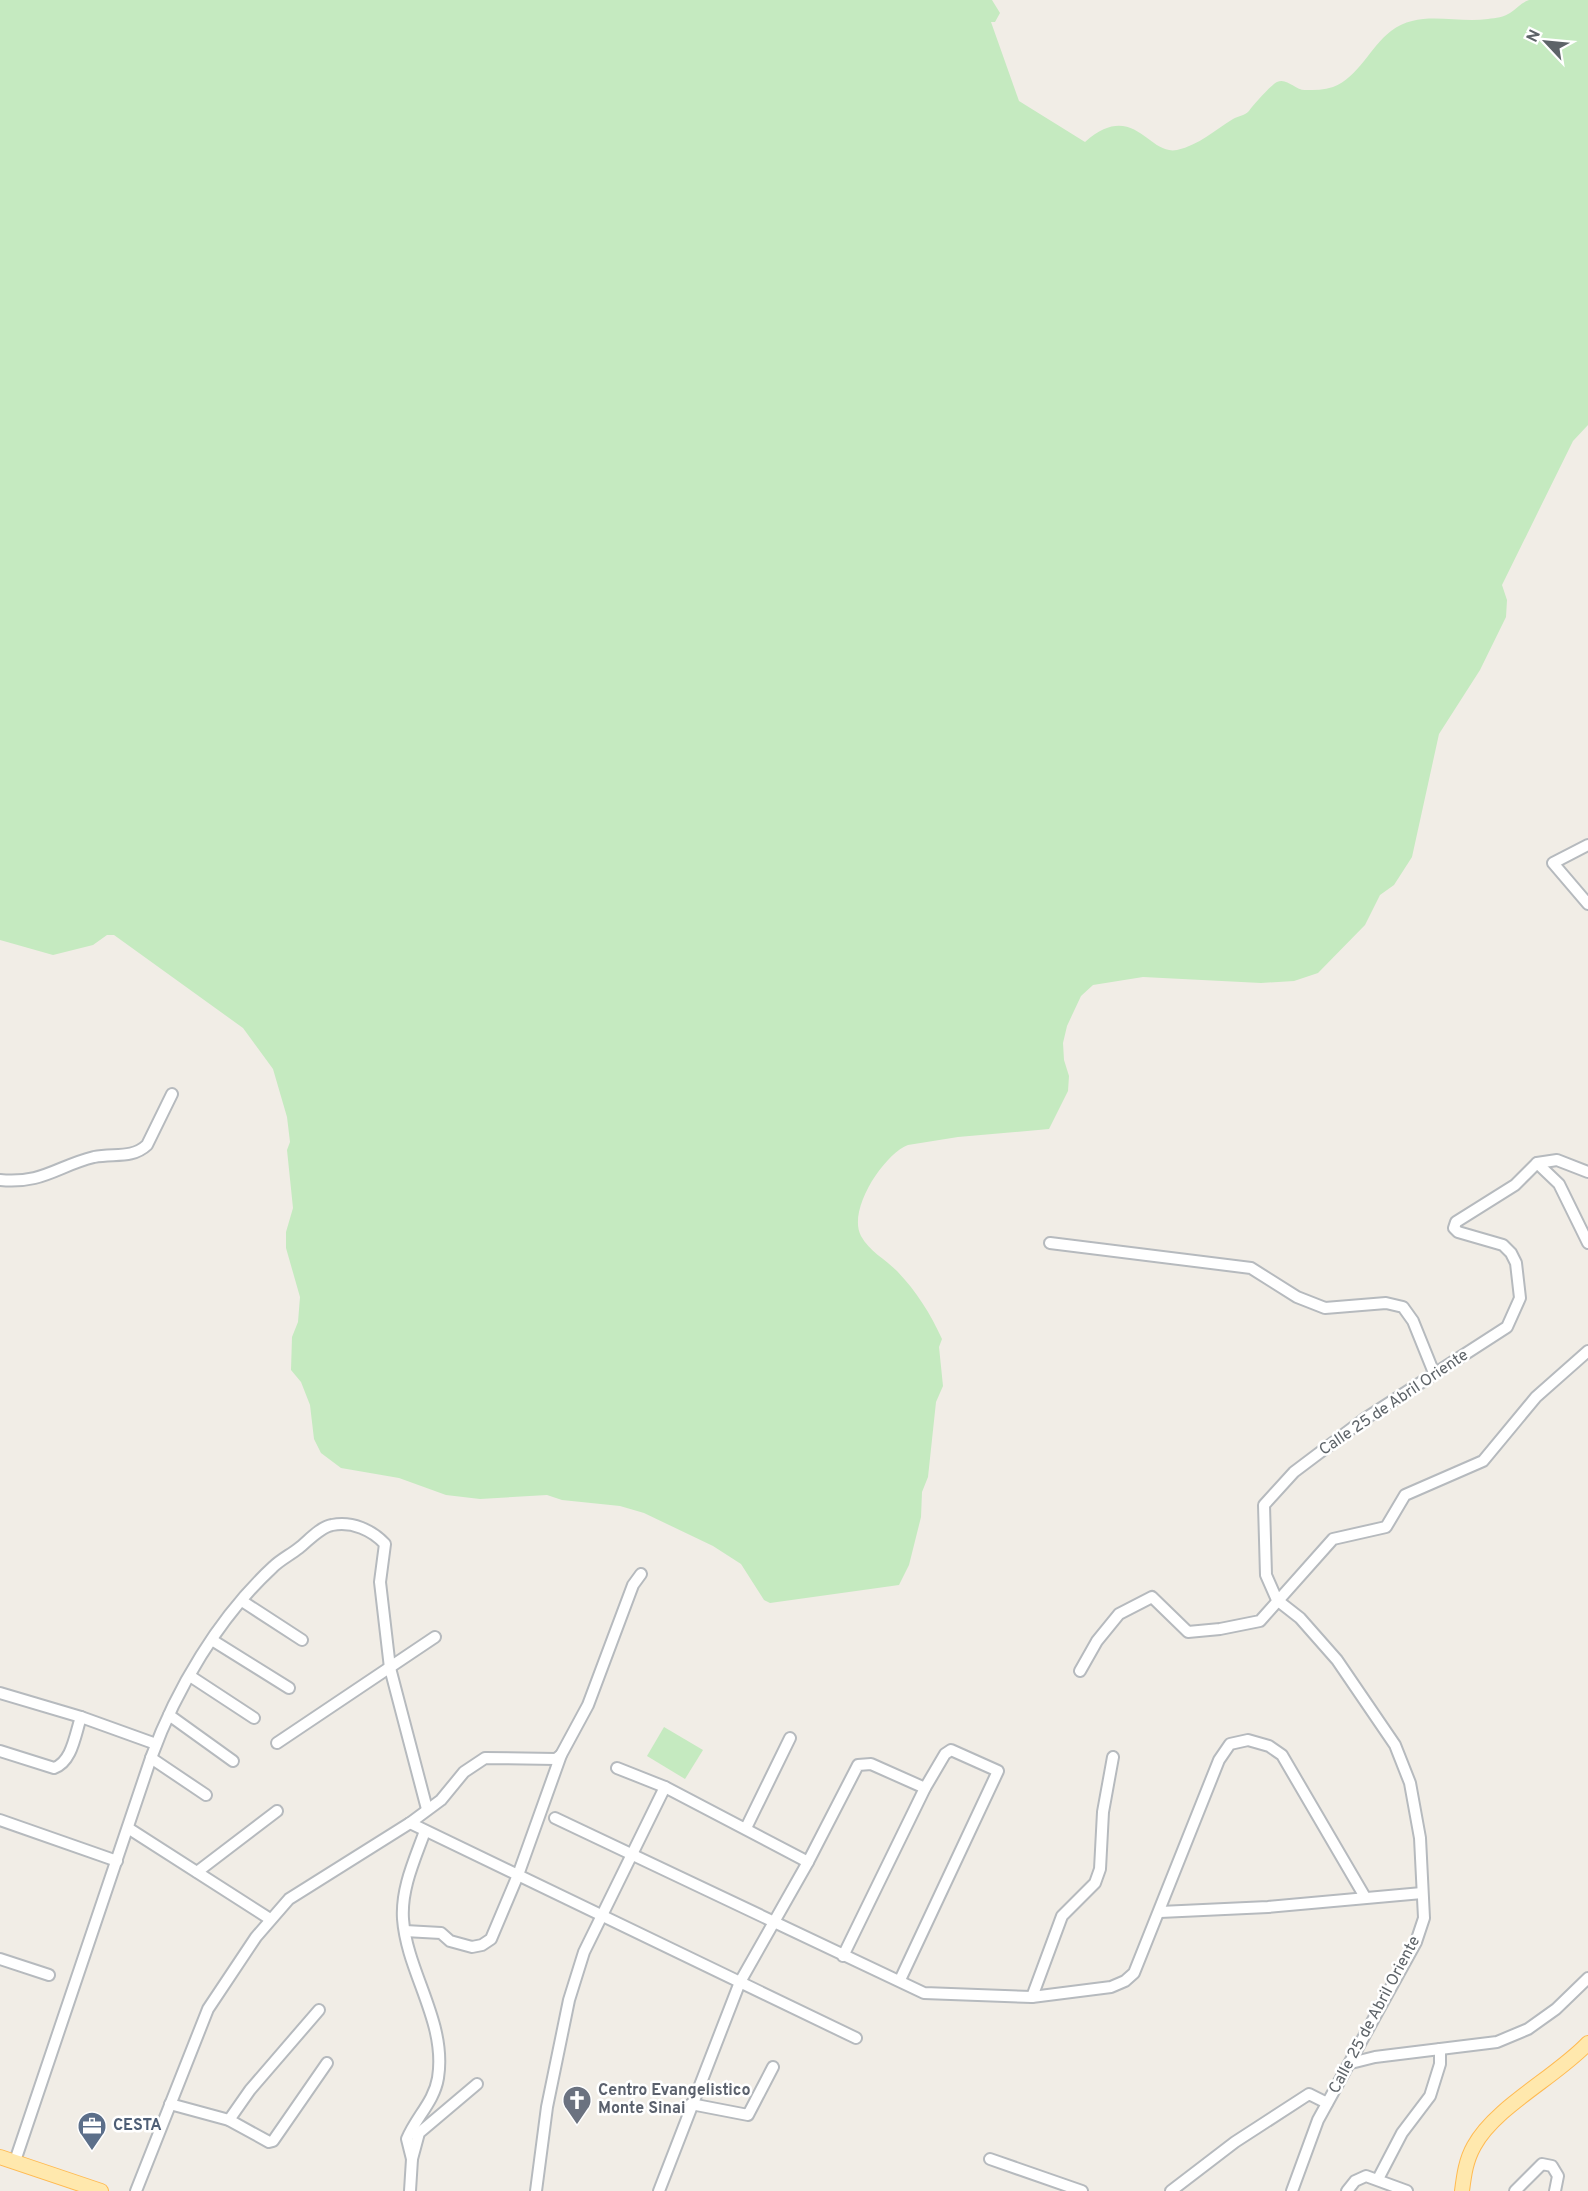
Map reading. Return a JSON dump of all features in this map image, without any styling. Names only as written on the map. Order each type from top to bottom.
[{"type":"main road","points":[[1462,2191],[1467,2160],[1484,2131],[1499,2116],[1563,2067],[1588,2043]]},
{"type":"main road","points":[[0,2157],[101,2191]]},
{"type":"street","points":[[1588,845],[1552,863],[1588,904]]},
{"type":"street","points":[[0,1180],[27,1181],[94,1157],[131,1155],[141,1151],[147,1145],[172,1094]]},
{"type":"street","points":[[1537,1163],[1557,1160],[1588,1172]]},
{"type":"street","points":[[1537,1163],[1559,1184],[1588,1243]]},
{"type":"street","name":"Calle 25 de Abril Oriente","points":[[1292,2191],[1327,2103],[1416,1942],[1424,1918],[1420,1838],[1410,1783],[1395,1745],[1337,1660],[1300,1618],[1277,1600],[1266,1575],[1264,1505],[1294,1472],[1363,1420],[1508,1328],[1520,1298],[1516,1263],[1511,1253],[1503,1245],[1458,1232],[1454,1228],[1456,1222],[1515,1185],[1537,1163]]},
{"type":"street","points":[[1050,1243],[1251,1268],[1297,1297],[1325,1308],[1386,1304],[1403,1307],[1413,1321],[1434,1373]]},
{"type":"street","points":[[1080,1671],[1097,1641],[1119,1614],[1152,1597],[1188,1632],[1220,1629],[1260,1620],[1334,1539],[1386,1527],[1405,1495],[1484,1461],[1536,1397],[1588,1351]]},
{"type":"street","points":[[15,2161],[151,1758],[170,1715],[212,1640],[242,1601],[273,1566],[329,1525],[346,1523],[374,1533],[385,1544],[380,1582],[390,1668],[428,1809]]},
{"type":"street","points":[[405,1931],[441,1933],[450,1941],[472,1947],[487,1943],[518,1875],[561,1755],[588,1705],[633,1585],[641,1574]]},
{"type":"street","points":[[242,1601],[302,1640]]},
{"type":"street","points":[[277,1743],[435,1637]]},
{"type":"street","points":[[212,1640],[289,1688]]},
{"type":"street","points":[[190,1676],[254,1718]]},
{"type":"street","points":[[0,1693],[81,1717],[156,1744]]},
{"type":"street","points":[[170,1715],[233,1761]]},
{"type":"street","points":[[0,1751],[54,1768],[67,1760],[81,1717]]},
{"type":"street","points":[[746,1828],[790,1738]]},
{"type":"street","points":[[555,1818],[924,1993],[1032,1996],[1111,1987],[1125,1982],[1134,1972],[1160,1912],[1218,1760],[1230,1744],[1248,1740],[1269,1746],[1290,1764],[1365,1897]]},
{"type":"street","points":[[843,1956],[925,1788],[945,1754],[951,1750],[998,1772],[900,1980]]},
{"type":"street","points":[[136,2191],[208,2009],[256,1937],[289,1899],[441,1800],[464,1772],[485,1758],[556,1759],[561,1755]]},
{"type":"street","points":[[1032,1996],[1062,1916],[1095,1883],[1100,1869],[1103,1812],[1113,1757]]},
{"type":"street","points":[[151,1758],[206,1795]]},
{"type":"street","points":[[659,2191],[691,2103],[740,1982],[808,1862],[858,1765],[871,1764],[925,1788]]},
{"type":"street","points":[[617,1768],[665,1787],[808,1862]]},
{"type":"street","points":[[536,2191],[547,2107],[569,2000],[584,1952],[665,1787]]},
{"type":"street","points":[[197,1872],[277,1811]]},
{"type":"street","points":[[0,1820],[117,1861]]},
{"type":"street","points":[[410,1822],[856,2038]]},
{"type":"street","points":[[128,1828],[270,1919]]},
{"type":"street","points":[[412,2159],[407,2139],[432,2099],[439,2076],[437,2033],[405,1931],[405,1894],[425,1831]]},
{"type":"street","points":[[1160,1912],[1268,1907],[1422,1893]]},
{"type":"street","points":[[0,1959],[49,1975]]},
{"type":"street","points":[[1351,2063],[1375,2057],[1497,2042],[1527,2029],[1556,2009],[1588,1978]]},
{"type":"street","points":[[229,2120],[250,2090],[319,2010]]},
{"type":"street","points":[[1378,2179],[1402,2133],[1430,2096],[1440,2064],[1440,2049]]},
{"type":"street","points":[[170,2104],[229,2120],[269,2142],[273,2141],[327,2063]]},
{"type":"street","points":[[691,2103],[748,2115],[773,2067]]},
{"type":"street","points":[[410,2191],[412,2159],[419,2133],[477,2084]]},
{"type":"street","points":[[1171,2191],[1235,2142],[1309,2094],[1327,2103]]},
{"type":"street","points":[[990,2159],[1082,2191]]},
{"type":"street","points":[[1515,2191],[1542,2164],[1552,2166],[1557,2176],[1556,2191]]},
{"type":"street","points":[[1347,2191],[1359,2177],[1378,2179],[1407,2191]]},
{"type":"green space","points":[[0,0],[992,0],[1000,13],[995,22],[991,22],[1019,101],[1085,142],[1102,130],[1116,126],[1128,127],[1167,150],[1177,150],[1200,141],[1233,119],[1247,113],[1277,82],[1284,81],[1302,90],[1316,90],[1333,87],[1342,82],[1357,69],[1391,31],[1402,24],[1426,19],[1497,18],[1508,14],[1529,0],[1588,0],[1588,425],[1573,441],[1502,585],[1507,600],[1506,617],[1480,670],[1439,734],[1412,857],[1394,885],[1380,895],[1365,925],[1318,973],[1294,981],[1261,983],[1143,977],[1093,985],[1081,996],[1067,1026],[1063,1043],[1064,1060],[1069,1076],[1068,1091],[1049,1129],[958,1137],[908,1145],[889,1159],[870,1184],[863,1198],[858,1225],[861,1236],[868,1246],[897,1271],[911,1287],[928,1312],[942,1339],[939,1347],[943,1386],[936,1402],[928,1477],[922,1492],[921,1517],[909,1565],[899,1585],[770,1603],[764,1600],[741,1564],[713,1546],[644,1513],[620,1506],[562,1500],[547,1495],[480,1499],[446,1495],[399,1478],[341,1468],[321,1453],[314,1439],[310,1405],[301,1382],[291,1370],[292,1337],[298,1322],[300,1297],[286,1248],[286,1232],[293,1208],[287,1150],[290,1142],[287,1117],[273,1069],[243,1028],[114,935],[107,935],[93,945],[53,955],[0,940]]},
{"type":"green space","points":[[664,1727],[703,1750],[685,1779],[647,1756]]},
{"type":"place","name":"Centro Evangelistico Monte Sinai","points":[[577,2126]]},
{"type":"place","name":"CESTA","points":[[92,2152]]}]
